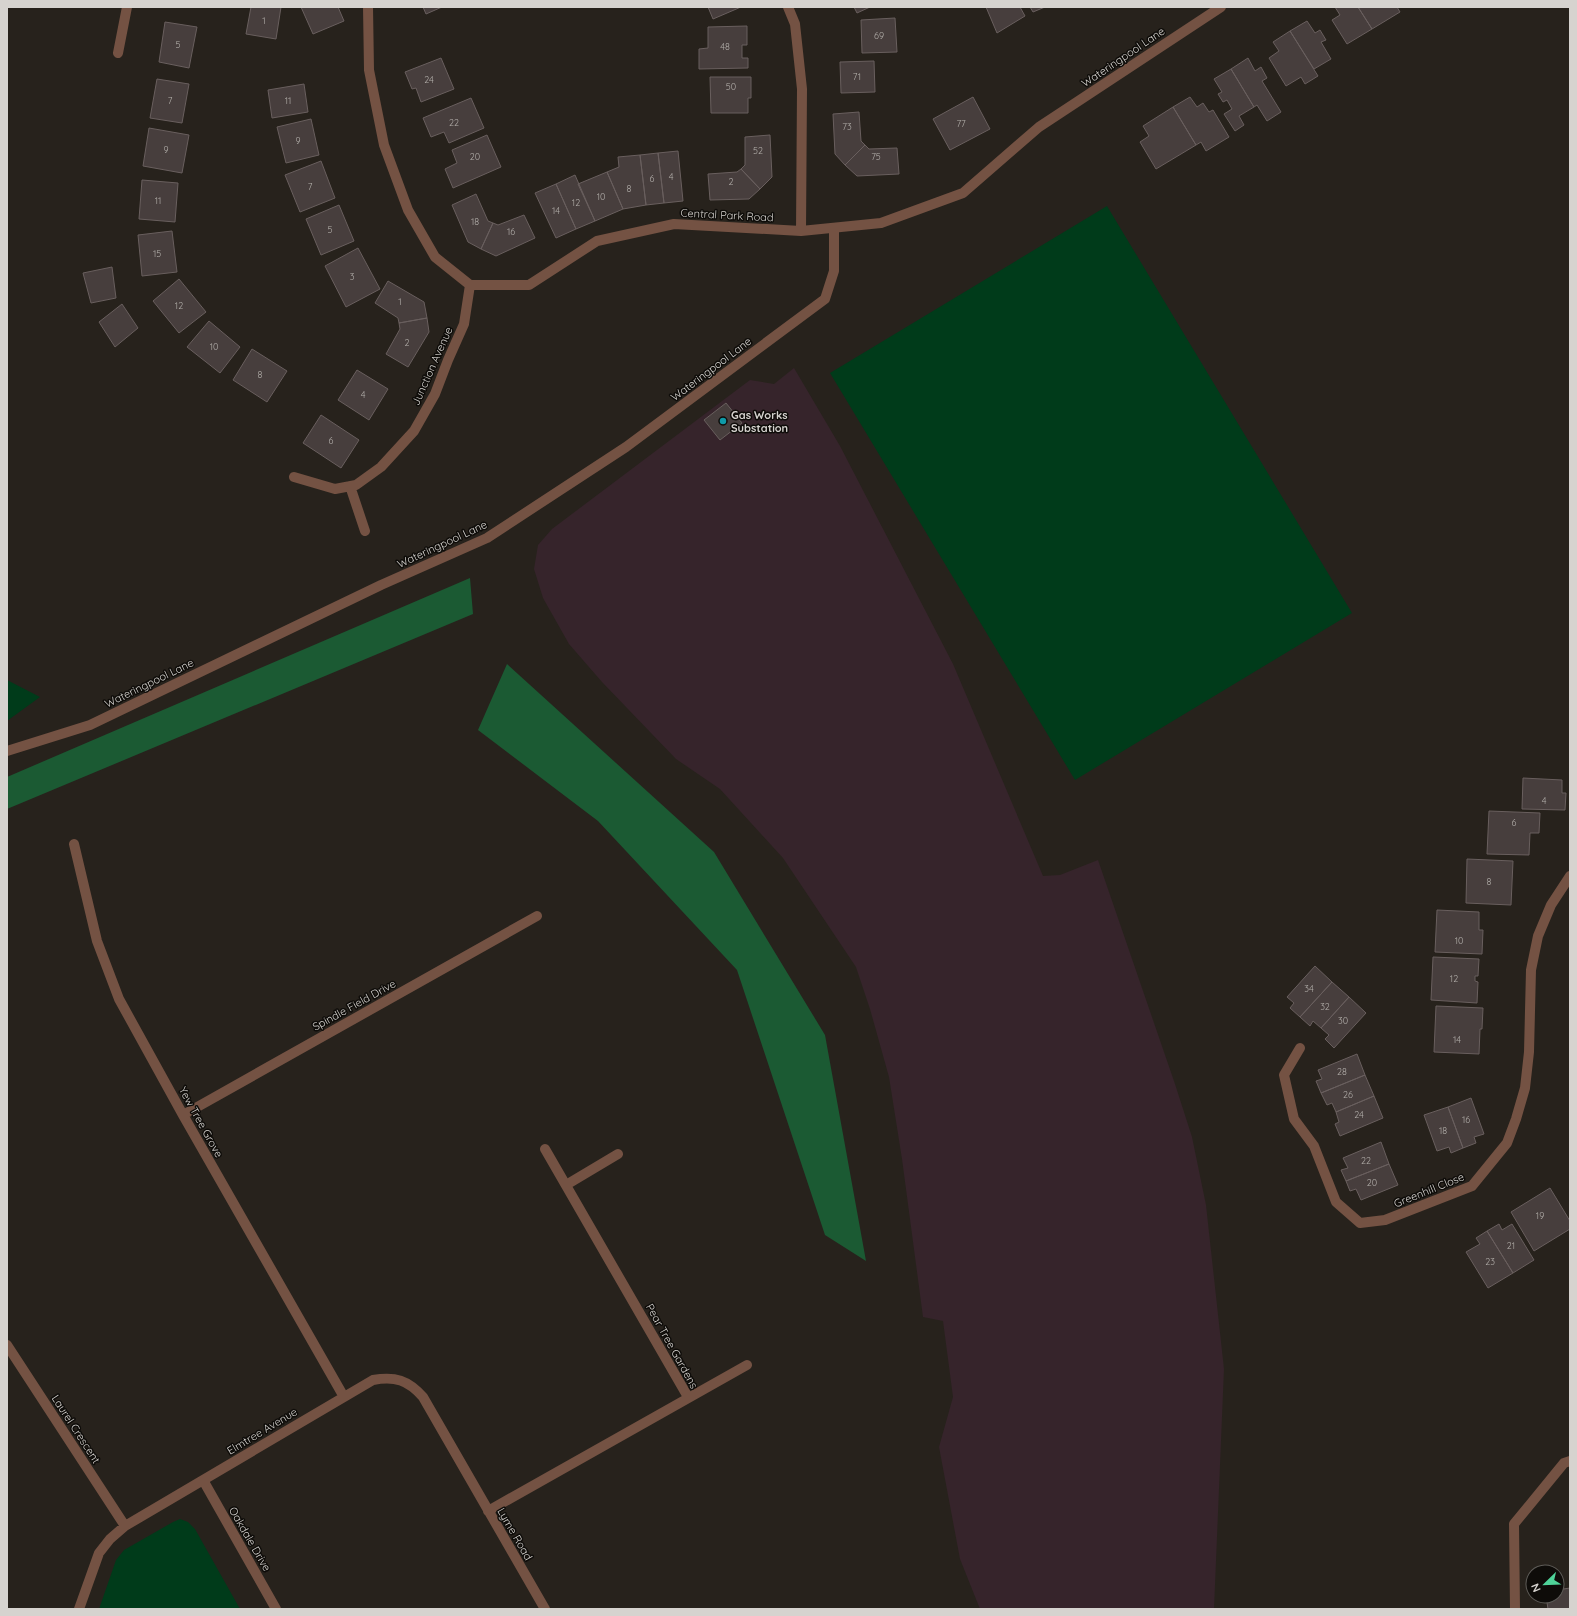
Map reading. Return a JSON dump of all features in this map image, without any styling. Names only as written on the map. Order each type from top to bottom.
[{"type":"street","points":[[118,53],[127,7]]},
{"type":"street","points":[[368,7],[369,70],[384,145],[408,210],[435,257],[470,285]]},
{"type":"street","points":[[788,7],[794,24],[802,89],[801,231]]},
{"type":"street","name":"Wateringpool Lane","points":[[1039,127],[1221,7]]},
{"type":"street","name":"Central Park Road","points":[[470,285],[529,285],[597,241],[674,224],[801,231],[881,223],[963,193],[1039,127]]},
{"type":"street","name":"Wateringpool Lane","points":[[7,751],[90,725],[381,585],[487,538],[626,447],[825,300],[834,271],[834,228]]},
{"type":"street","name":"Junction Avenue","points":[[294,477],[335,489],[356,484],[381,467],[414,431],[435,394],[464,324],[470,285]]},
{"type":"street","points":[[350,486],[365,531]]},
{"type":"street","name":"Yew Tree Grove","points":[[74,844],[92,921],[108,973],[119,999],[183,1115],[344,1397]]},
{"type":"street","name":"Greenhill Close","points":[[1300,1048],[1284,1075],[1294,1119],[1314,1146],[1336,1202],[1360,1223],[1385,1220],[1472,1186],[1507,1144],[1516,1120],[1525,1088],[1529,1052],[1531,970],[1538,936],[1551,905],[1570,876]]},
{"type":"street","name":"Spindle Field Drive","points":[[183,1115],[537,916]]},
{"type":"street","name":"Pear Tree Gardens","points":[[488,1511],[688,1397],[545,1149]]},
{"type":"street","points":[[566,1186],[618,1154]]},
{"type":"street","name":"Laurel Crescent","points":[[7,1345],[125,1526]]},
{"type":"street","points":[[688,1397],[747,1365]]},
{"type":"street","name":"Elmtree Avenue","points":[[79,1609],[99,1553],[110,1539],[125,1526],[373,1380],[385,1377],[407,1382],[423,1397],[465,1471]]},
{"type":"street","points":[[1515,1609],[1514,1524],[1564,1462],[1570,1460]]},
{"type":"street","name":"Lyme Road","points":[[465,1471],[545,1609]]},
{"type":"street","name":"Oakdale Drive","points":[[203,1480],[276,1609]]},
{"type":"shaded area","points":[[794,368],[840,446],[953,664],[1043,876],[1060,875],[1098,860],[1175,1084],[1192,1137],[1206,1205],[1224,1369],[1214,1609],[980,1609],[960,1559],[939,1447],[953,1397],[943,1321],[923,1317],[902,1159],[889,1077],[870,1009],[856,967],[783,858],[720,789],[676,759],[602,682],[569,644],[543,598],[534,569],[538,545],[552,529],[750,380],[774,384]]},
{"type":"green space","points":[[1107,206],[1352,613],[1075,780],[830,373]]},
{"type":"green space","points":[[470,578],[473,614],[7,809],[7,777]]},
{"type":"green space","points":[[507,664],[714,852],[825,1035],[866,1261],[825,1235],[737,970],[598,821],[478,730]]},
{"type":"green space","points":[[7,680],[40,697],[7,721]]},
{"type":"green space","points":[[180,1519],[188,1522],[195,1529],[240,1609],[99,1609],[116,1560],[124,1550]]},
{"type":"building","points":[[251,7],[281,7],[276,39],[246,34]]},
{"type":"building","points":[[301,7],[338,7],[344,21],[313,34]]},
{"type":"building","points":[[423,7],[442,7],[426,14]]},
{"type":"building","points":[[708,7],[741,7],[713,19]]},
{"type":"building","points":[[854,7],[870,7],[857,13]]},
{"type":"building","points":[[986,7],[1020,7],[1025,16],[997,33]]},
{"type":"building","points":[[1030,7],[1045,7],[1033,12]]},
{"type":"building","points":[[1335,7],[1358,7],[1372,29],[1347,44],[1332,20],[1340,15]]},
{"type":"building","points":[[1358,7],[1397,7],[1400,12],[1372,29]]},
{"type":"building","points":[[895,18],[897,52],[862,53],[861,20]]},
{"type":"building","points":[[1307,21],[1315,33],[1320,30],[1326,40],[1321,42],[1331,59],[1314,69],[1290,31]]},
{"type":"building","points":[[165,22],[197,27],[189,68],[159,62]]},
{"type":"building","points":[[747,26],[747,45],[742,45],[742,58],[748,58],[748,68],[699,69],[699,49],[708,48],[708,27]]},
{"type":"building","points":[[1290,31],[1318,76],[1305,84],[1301,77],[1286,86],[1269,58],[1279,51],[1273,42]]},
{"type":"building","points":[[441,58],[454,89],[421,102],[416,88],[412,89],[405,72]]},
{"type":"building","points":[[1248,58],[1255,71],[1261,67],[1267,78],[1262,81],[1281,112],[1267,121],[1257,105],[1254,107],[1231,69]]},
{"type":"building","points":[[874,61],[875,92],[841,93],[840,62]]},
{"type":"building","points":[[1231,69],[1254,107],[1239,116],[1244,125],[1235,131],[1224,114],[1232,109],[1227,100],[1223,102],[1218,94],[1222,92],[1214,79]]},
{"type":"building","points":[[710,77],[751,77],[751,98],[748,98],[748,113],[711,113]]},
{"type":"building","points":[[157,79],[189,84],[182,123],[150,118]]},
{"type":"building","points":[[304,84],[308,112],[272,118],[268,90]]},
{"type":"building","points":[[973,97],[990,129],[950,150],[933,119]]},
{"type":"building","points":[[1190,97],[1197,107],[1203,103],[1209,112],[1213,110],[1229,137],[1206,151],[1201,142],[1196,145],[1173,107]]},
{"type":"building","points":[[471,98],[484,128],[449,143],[444,132],[431,137],[423,118]]},
{"type":"building","points":[[1173,107],[1196,145],[1156,169],[1140,142],[1149,136],[1143,126]]},
{"type":"building","points":[[859,112],[861,141],[865,145],[845,165],[835,154],[833,114]]},
{"type":"building","points":[[311,119],[319,155],[286,163],[277,127]]},
{"type":"building","points":[[149,128],[189,135],[182,173],[143,166]]},
{"type":"building","points":[[487,135],[501,167],[453,188],[445,169],[457,163],[452,150]]},
{"type":"building","points":[[770,135],[772,177],[760,189],[741,169],[745,165],[745,137]]},
{"type":"building","points":[[865,145],[869,149],[897,148],[899,174],[857,176],[845,165]]},
{"type":"building","points":[[678,151],[683,201],[664,203],[658,153]]},
{"type":"building","points":[[658,153],[664,203],[646,205],[640,155]]},
{"type":"building","points":[[640,155],[646,205],[623,209],[607,172],[619,167],[618,157]]},
{"type":"building","points":[[321,161],[335,198],[300,212],[285,175]]},
{"type":"building","points":[[741,169],[760,189],[749,199],[710,200],[708,174],[737,172]]},
{"type":"building","points":[[607,172],[623,209],[595,221],[578,184]]},
{"type":"building","points":[[575,175],[595,221],[576,229],[556,184]]},
{"type":"building","points":[[142,180],[178,183],[175,222],[139,219]]},
{"type":"building","points":[[556,184],[576,229],[556,238],[535,193]]},
{"type":"building","points":[[476,194],[488,221],[493,223],[481,249],[468,242],[452,205]]},
{"type":"building","points":[[339,205],[354,241],[321,255],[306,219]]},
{"type":"building","points":[[524,215],[535,238],[496,256],[481,249],[493,223],[498,225]]},
{"type":"building","points":[[172,231],[177,272],[142,276],[138,235]]},
{"type":"building","points":[[358,248],[380,289],[346,307],[325,266]]},
{"type":"building","points":[[112,267],[116,298],[91,303],[83,273]]},
{"type":"building","points":[[179,279],[206,312],[179,333],[153,301]]},
{"type":"building","points":[[388,281],[424,302],[427,318],[399,323],[398,318],[375,303]]},
{"type":"building","points":[[122,304],[138,328],[115,347],[99,322]]},
{"type":"building","points":[[427,318],[429,332],[408,367],[386,354],[400,329],[399,323]]},
{"type":"building","points":[[209,321],[240,347],[220,373],[187,347]]},
{"type":"building","points":[[252,349],[287,371],[267,402],[233,380]]},
{"type":"building","points":[[357,370],[388,389],[369,420],[338,400]]},
{"type":"building","name":"Gas Works Substation","points":[[726,403],[742,423],[720,440],[704,420]]},
{"type":"building","points":[[321,415],[359,440],[341,468],[303,443]]},
{"type":"building","points":[[1523,778],[1562,780],[1562,793],[1566,793],[1565,810],[1522,809]]},
{"type":"building","points":[[1489,811],[1540,813],[1539,833],[1530,833],[1529,855],[1487,854]]},
{"type":"building","points":[[1467,859],[1513,861],[1511,905],[1466,903]]},
{"type":"building","points":[[1437,910],[1479,912],[1479,930],[1483,930],[1482,954],[1435,952]]},
{"type":"building","points":[[1433,957],[1479,959],[1478,976],[1475,976],[1475,981],[1478,982],[1477,1003],[1431,1000]]},
{"type":"building","points":[[1315,966],[1332,982],[1300,1017],[1290,1008],[1294,1003],[1287,997]]},
{"type":"building","points":[[1332,982],[1349,997],[1321,1028],[1313,1021],[1310,1026],[1300,1017]]},
{"type":"building","points":[[1349,997],[1366,1013],[1334,1048],[1325,1039],[1329,1035],[1321,1028]]},
{"type":"building","points":[[1436,1006],[1483,1008],[1479,1054],[1434,1052]]},
{"type":"building","points":[[1357,1054],[1365,1075],[1321,1093],[1316,1081],[1322,1079],[1318,1070]]},
{"type":"building","points":[[1365,1075],[1374,1096],[1336,1112],[1332,1103],[1327,1105],[1321,1093]]},
{"type":"building","points":[[1374,1096],[1383,1118],[1340,1136],[1335,1124],[1339,1122],[1336,1112]]},
{"type":"building","points":[[1471,1098],[1484,1134],[1474,1137],[1476,1143],[1463,1148],[1448,1107]]},
{"type":"building","points":[[1448,1107],[1463,1148],[1451,1153],[1449,1147],[1437,1151],[1424,1115]]},
{"type":"building","points":[[1381,1142],[1389,1164],[1346,1181],[1341,1170],[1348,1168],[1343,1158]]},
{"type":"building","points":[[1389,1164],[1398,1185],[1361,1200],[1356,1189],[1350,1191],[1346,1181]]},
{"type":"building","points":[[1550,1188],[1570,1221],[1570,1229],[1534,1251],[1511,1212]]},
{"type":"building","points":[[1499,1224],[1502,1230],[1512,1224],[1534,1260],[1513,1273],[1487,1231]]},
{"type":"building","points":[[1487,1231],[1513,1273],[1488,1288],[1466,1252],[1480,1244],[1476,1238]]},
{"type":"building","points":[[1570,1588],[1570,1609],[1548,1609],[1547,1604],[1565,1604],[1565,1589]]},
{"type":"place","name":"Gas Works Substation","points":[[723,421]]}]
